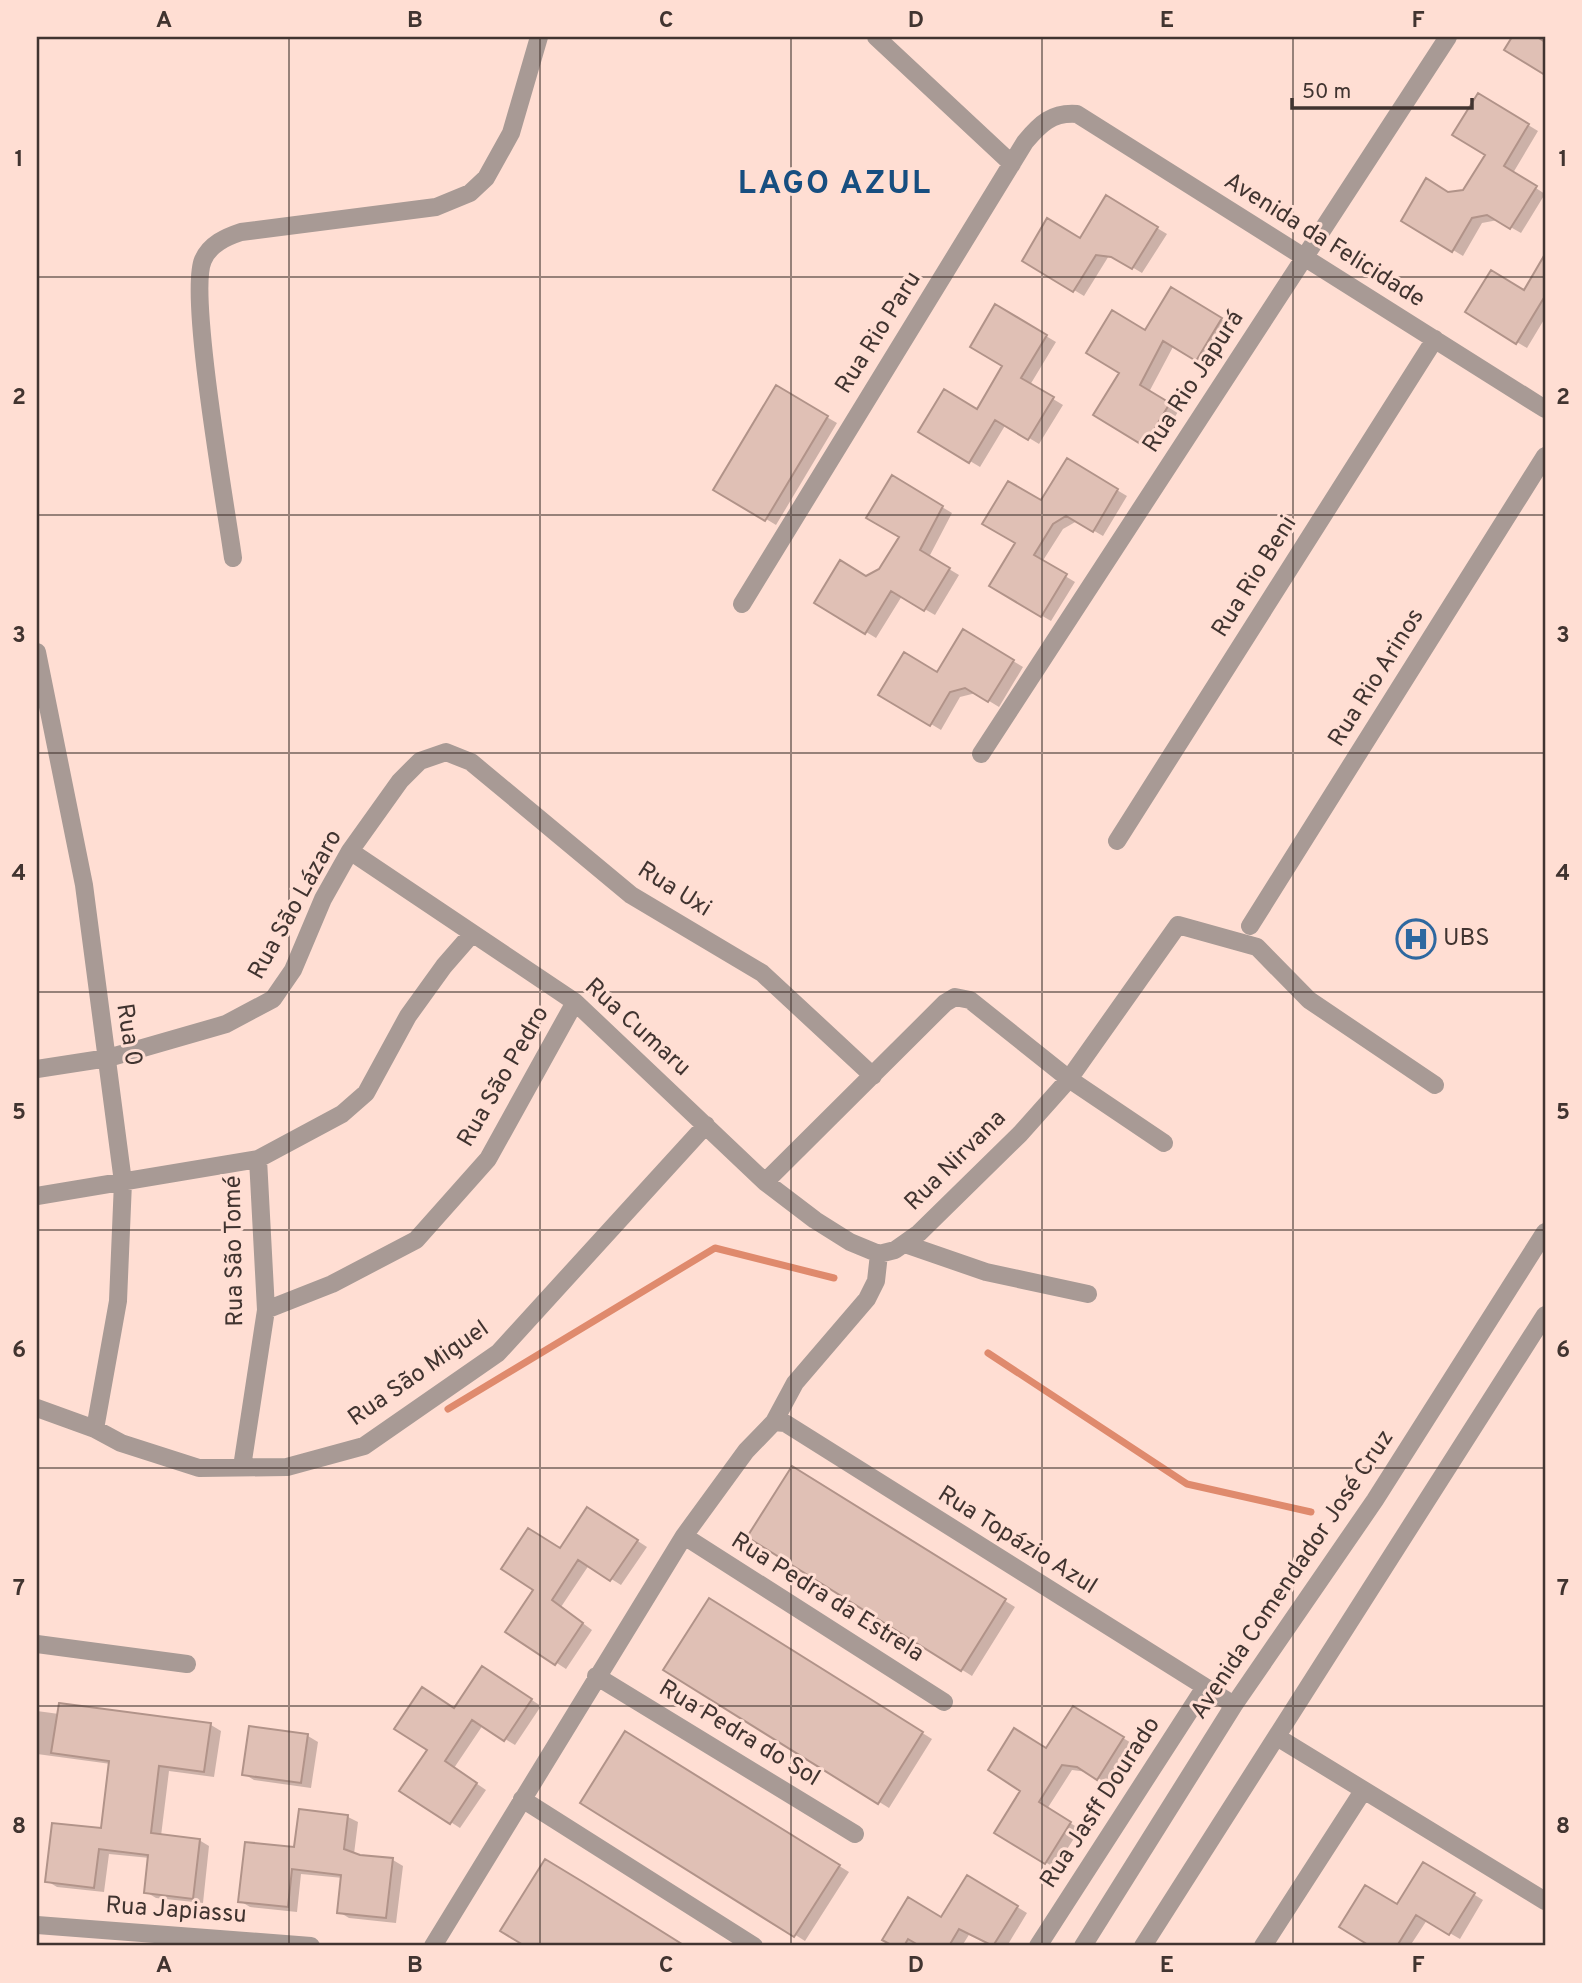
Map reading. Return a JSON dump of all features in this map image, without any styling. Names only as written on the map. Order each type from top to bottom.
[{"type":"street","points":[[233,558],[202,329],[200,270],[208,251],[226,237],[241,232],[436,207],[470,193],[486,178],[511,133],[539,37]]},
{"type":"street","points":[[876,37],[1012,164]]},
{"type":"street","name":"Rua Rio Japurá","points":[[981,754],[1448,37]]},
{"type":"street","name":"Rua Rio Paru","points":[[742,604],[1012,164],[1038,126],[1062,113],[1077,114]]},
{"type":"street","name":"Avenida da Felicidade","points":[[1077,114],[1545,409]]},
{"type":"street","name":"Rua Rio Beni","points":[[1117,841],[1435,339]]},
{"type":"street","name":"Rua Rio Arinos","points":[[1250,926],[1545,456]]},
{"type":"street","name":"Rua 0","points":[[37,652],[84,884],[99,1020],[108,1058],[122,1182],[118,1301],[95,1429]]},
{"type":"street","name":"Rua São Lázaro","points":[[37,1069],[108,1058],[226,1024],[273,999],[293,970],[324,898],[350,851],[400,782],[420,761],[446,752]]},
{"type":"street","name":"Rua Uxi","points":[[446,752],[471,762],[631,895],[762,973],[873,1076]]},
{"type":"street","name":"Rua Cumaru","points":[[350,851],[471,935],[575,1002],[765,1182],[838,1235],[879,1254]]},
{"type":"street","name":"Rua Nirvana","points":[[879,1254],[887,1254],[905,1244],[958,1197],[1069,1079],[1178,925],[1257,947],[1309,1000],[1435,1085]]},
{"type":"street","points":[[37,1196],[258,1159],[342,1114],[366,1093],[408,1016],[444,966],[471,935]]},
{"type":"street","points":[[765,1182],[945,1003],[955,997],[970,1000],[1069,1079],[1164,1143]]},
{"type":"street","name":"Rua São Pedro","points":[[265,1310],[332,1284],[416,1240],[488,1159],[575,1002]]},
{"type":"street","name":"Rua São Miguel","points":[[37,1408],[95,1429],[121,1443],[199,1468],[287,1467],[364,1446],[498,1353],[706,1125]]},
{"type":"street","name":"Rua São Tomé","points":[[242,1467],[265,1310],[258,1159]]},
{"type":"street","name":"Avenida Comendador José Cruz","points":[[1083,1946],[1234,1705],[1375,1500],[1545,1232]]},
{"type":"street","points":[[905,1244],[986,1272],[1088,1294]]},
{"type":"street","points":[[433,1946],[684,1536],[746,1451],[774,1422],[796,1383],[867,1299],[876,1281],[879,1254]]},
{"type":"street","points":[[1143,1946],[1545,1315]]},
{"type":"street","name":"Rua Topázio Azul","points":[[774,1422],[785,1423],[1234,1705]]},
{"type":"street","name":"Rua Pedra da Estrela","points":[[684,1536],[944,1702]]},
{"type":"street","points":[[37,1644],[187,1664]]},
{"type":"street","name":"Rua Pedra do Sol","points":[[596,1676],[855,1834]]},
{"type":"street","name":"Rua Jasff Dourado","points":[[1038,1946],[1205,1687]]},
{"type":"street","points":[[1277,1737],[1545,1901]]},
{"type":"street","points":[[1264,1946],[1363,1791]]},
{"type":"street","points":[[522,1800],[754,1946]]},
{"type":"street","name":"Rua Japiassu","points":[[37,1925],[311,1946]]},
{"type":"building","points":[[1512,37],[1537,37],[1545,42],[1545,75],[1504,50]]},
{"type":"building","points":[[1478,93],[1529,124],[1504,166],[1537,186],[1510,229],[1487,215],[1472,218],[1452,252],[1401,221],[1426,178],[1448,192],[1463,190],[1485,155],[1452,135]]},
{"type":"building","points":[[1106,195],[1158,227],[1132,269],[1111,257],[1096,255],[1073,292],[1022,261],[1047,218],[1080,238]]},
{"type":"building","points":[[1545,254],[1545,296],[1516,344],[1465,312],[1491,270],[1524,290]]},
{"type":"building","points":[[1171,287],[1222,318],[1196,361],[1163,341],[1140,385],[1170,403],[1144,446],[1093,415],[1119,373],[1086,353],[1112,310],[1145,330]]},
{"type":"building","points":[[995,304],[1047,335],[1021,378],[1054,397],[1028,440],[995,420],[969,463],[918,432],[944,389],[977,409],[1002,366],[970,347]]},
{"type":"building","points":[[776,385],[828,416],[765,521],[713,490]]},
{"type":"building","points":[[1067,458],[1118,489],[1093,532],[1066,516],[1053,524],[1034,555],[1067,574],[1041,617],[989,586],[1015,543],[982,524],[1008,481],[1041,500]]},
{"type":"building","points":[[892,475],[943,506],[920,550],[950,568],[924,611],[891,591],[865,634],[814,603],[840,560],[866,576],[879,569],[899,537],[866,518]]},
{"type":"building","points":[[963,629],[1014,660],[988,702],[965,688],[950,692],[930,726],[878,695],[904,652],[937,672]]},
{"type":"building","points":[[792,1466],[1006,1599],[961,1671],[747,1537]]},
{"type":"building","points":[[587,1507],[638,1540],[610,1581],[578,1560],[552,1600],[583,1623],[555,1665],[505,1632],[533,1590],[501,1569],[528,1528],[560,1548]]},
{"type":"building","points":[[709,1598],[923,1732],[878,1804],[663,1670]]},
{"type":"building","points":[[482,1666],[532,1699],[504,1741],[472,1720],[445,1761],[477,1783],[450,1824],[399,1791],[427,1750],[394,1729],[422,1687],[454,1708]]},
{"type":"building","points":[[59,1703],[211,1723],[204,1772],[159,1766],[151,1833],[200,1839],[193,1899],[144,1893],[148,1855],[99,1849],[94,1888],[45,1882],[52,1823],[101,1828],[109,1761],[51,1753]]},
{"type":"building","points":[[1073,1706],[1124,1737],[1097,1780],[1077,1767],[1062,1765],[1039,1802],[1071,1822],[1045,1864],[994,1833],[1020,1791],[988,1770],[1014,1728],[1046,1748]]},
{"type":"building","points":[[249,1726],[308,1734],[301,1783],[242,1775]]},
{"type":"building","points":[[625,1731],[840,1865],[794,1937],[580,1803]]},
{"type":"building","points":[[299,1809],[348,1815],[344,1849],[360,1855],[393,1858],[386,1918],[337,1913],[341,1875],[292,1869],[288,1907],[238,1902],[245,1842],[294,1847]]},
{"type":"building","points":[[545,1859],[685,1946],[525,1946],[500,1931]]},
{"type":"building","points":[[1423,1862],[1475,1893],[1449,1935],[1416,1915],[1397,1946],[1370,1946],[1339,1927],[1365,1885],[1397,1904]]},
{"type":"building","points":[[967,1875],[1018,1906],[993,1946],[959,1929],[949,1946],[920,1946],[908,1939],[904,1946],[893,1946],[882,1940],[908,1897],[941,1917]]},
{"type":"waterway","points":[[448,1409],[715,1248],[834,1278]]},
{"type":"waterway","points":[[988,1353],[1187,1484],[1311,1512]]},
{"type":"place","name":"UBS","points":[[1416,939]]},
{"type":"district","name":"LAGO AZUL","points":[[835,185]]}]
